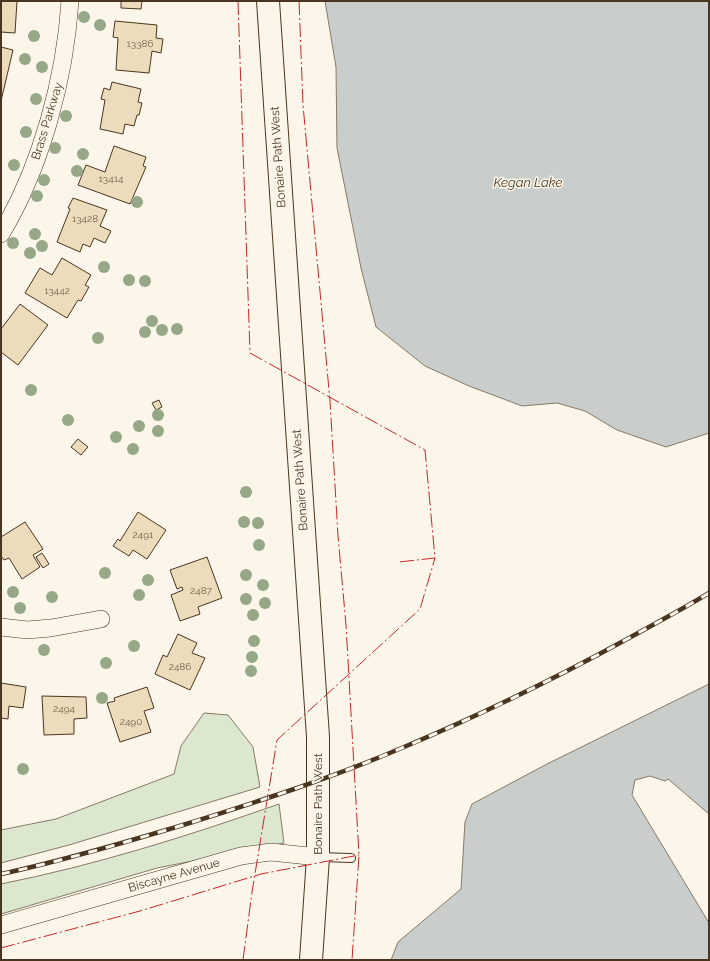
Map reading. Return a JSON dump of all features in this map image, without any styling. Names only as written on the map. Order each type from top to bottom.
[{"type":"street","name":"Brass Parkway","points":[[1,234],[21,194],[34,163],[56,98],[66,49],[70,1]]},
{"type":"street","name":"Bonaire Path West","points":[[268,1],[318,737],[318,857],[311,960]]},
{"type":"street","points":[[1,627],[35,629],[51,628],[101,619]]},
{"type":"street","name":"Biscayne Avenue","points":[[1,924],[241,856],[271,852],[318,857]]},
{"type":"lane","name":"Biscayne Avenue","points":[[318,857],[351,858]]},
{"type":"green space","points":[[204,713],[228,715],[253,747],[260,787],[69,845],[1,863],[1,830],[56,819],[174,774],[181,746]]},
{"type":"green space","points":[[279,804],[284,843],[157,868],[1,914],[1,884],[72,868],[142,849]]},
{"type":"water","name":"Kegan Lake","points":[[325,1],[709,1],[709,433],[666,447],[617,430],[585,411],[557,403],[522,406],[469,386],[425,366],[376,327],[361,268],[337,148],[336,67]]},
{"type":"water","points":[[709,684],[709,814],[668,779],[665,781],[650,776],[635,780],[632,795],[709,923],[709,960],[391,960],[398,942],[461,889],[465,822],[472,804],[547,764]]},
{"type":"building","points":[[1,1],[17,1],[15,33],[1,32]]},
{"type":"building","points":[[121,1],[142,1],[141,9],[121,8]]},
{"type":"building","points":[[115,21],[157,25],[156,38],[163,39],[161,53],[152,51],[149,73],[116,70],[118,38],[113,37]]},
{"type":"building","points":[[1,47],[13,50],[1,101]]},
{"type":"building","points":[[112,82],[141,89],[138,102],[142,103],[139,115],[137,115],[134,126],[125,124],[123,134],[100,129],[105,100],[101,99],[104,88],[110,90]]},
{"type":"building","points":[[114,146],[146,157],[143,166],[146,167],[130,204],[78,185],[86,165],[105,172]]},
{"type":"building","points":[[73,198],[107,210],[100,226],[111,231],[105,243],[94,238],[90,247],[83,244],[80,252],[57,242],[70,209],[68,208]]},
{"type":"building","points":[[62,258],[91,275],[85,285],[89,287],[81,301],[78,300],[67,318],[25,293],[40,268],[52,275]]},
{"type":"building","points":[[20,304],[48,325],[18,365],[1,352],[1,329]]},
{"type":"building","points":[[159,400],[162,407],[156,410],[152,403]]},
{"type":"building","points":[[78,439],[88,447],[81,455],[71,447]]},
{"type":"building","points":[[138,512],[166,530],[147,559],[133,550],[129,556],[113,546],[118,539],[120,541]]},
{"type":"building","points":[[25,522],[43,549],[33,555],[40,567],[22,579],[9,558],[4,560],[1,556],[1,537]]},
{"type":"building","points":[[42,553],[49,564],[43,568],[36,557]]},
{"type":"building","points":[[207,557],[222,598],[198,607],[200,614],[180,621],[171,595],[183,590],[182,587],[177,589],[170,570]]},
{"type":"building","points":[[178,634],[197,643],[192,653],[205,658],[190,690],[155,674],[163,655],[167,657]]},
{"type":"building","points":[[1,683],[26,687],[23,708],[9,706],[8,719],[1,718]]},
{"type":"building","points":[[147,687],[154,708],[144,711],[151,732],[120,742],[107,703],[115,701],[114,698]]},
{"type":"building","points":[[42,696],[86,697],[87,718],[74,719],[74,734],[44,735]]},
{"type":"railway","points":[[1,874],[70,858],[183,825],[350,769],[433,735],[546,682],[709,593]]},
{"type":"power","points":[[238,1],[250,353],[425,450],[435,558],[399,562]]},
{"type":"power","points":[[299,1],[303,105],[330,401],[338,536],[346,625],[359,855],[352,960]]},
{"type":"power","points":[[243,960],[252,892],[277,740],[420,609],[435,558]]},
{"type":"power","points":[[1,948],[140,911],[261,874],[359,855]]}]
